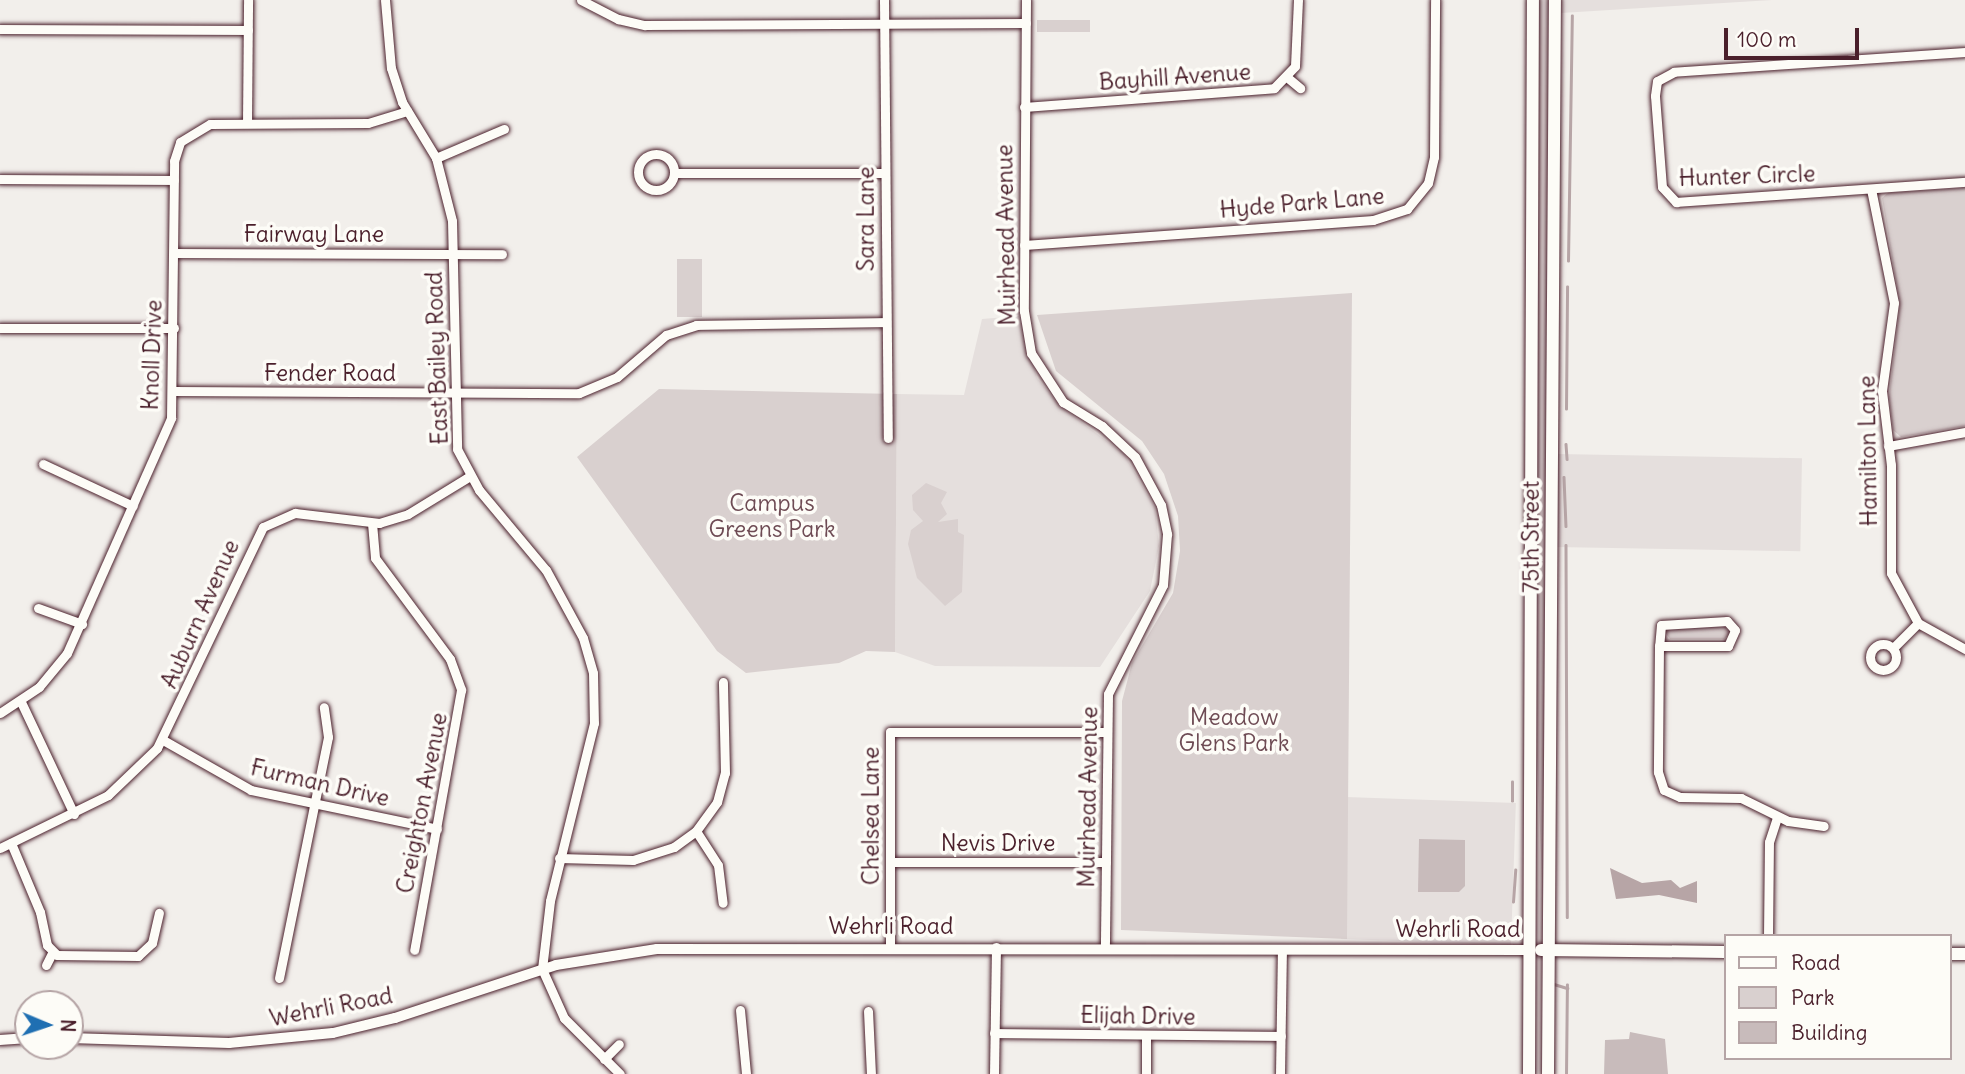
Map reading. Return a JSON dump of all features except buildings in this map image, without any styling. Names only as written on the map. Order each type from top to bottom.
[{"type":"main road","name":"75th Street","points":[[1529,1074],[1533,0]]},
{"type":"main road","name":"75th Street","points":[[1548,1074],[1555,0]]},
{"type":"main road","name":"Wehrli Road","points":[[1530,950],[1724,952]]},
{"type":"street","points":[[247,123],[248,0]]},
{"type":"street","name":"East Bailey Road","points":[[385,0],[387,47],[407,111],[436,158],[449,201],[454,253],[453,392],[457,449],[470,476],[533,551],[589,654],[594,723],[559,858],[542,969]]},
{"type":"street","points":[[581,0],[618,19],[645,25],[1026,23]]},
{"type":"street","name":"Sara Lane","points":[[884,0],[888,438]]},
{"type":"street","name":"Muirhead Avenue","points":[[1026,0],[1025,325],[1036,366],[1063,402],[1109,432],[1135,457],[1161,505],[1167,534],[1163,585],[1115,674],[1106,732],[1105,948]]},
{"type":"street","points":[[1298,0],[1297,60],[1288,78],[1300,88]]},
{"type":"street","name":"Hyde Park Lane","points":[[1024,244],[1373,220],[1407,209],[1422,193],[1434,157],[1435,0]]},
{"type":"street","points":[[0,29],[248,30]]},
{"type":"street","name":"Hunter Circle","points":[[1965,52],[1684,71],[1657,81],[1659,166],[1670,199],[1965,182]]},
{"type":"street","name":"Bayhill Avenue","points":[[1024,107],[1262,90],[1288,78]]},
{"type":"street","name":"Knoll Drive","points":[[0,713],[21,702],[60,664],[82,624],[171,418],[174,180],[176,152],[188,134],[210,124],[368,123],[407,111]]},
{"type":"street","points":[[436,158],[504,129]]},
{"type":"street","points":[[656,154],[667,157],[675,173],[666,188],[654,191],[638,174],[645,158],[656,154]]},
{"type":"street","points":[[675,173],[885,173]]},
{"type":"street","points":[[0,179],[174,180]]},
{"type":"street","name":"Hamilton Lane","points":[[1871,189],[1894,303],[1882,391],[1888,446],[1891,573],[1918,623]]},
{"type":"street","name":"Fairway Lane","points":[[174,253],[502,254]]},
{"type":"street","name":"Fender Road","points":[[173,391],[587,391],[617,377],[666,335],[703,324],[886,322]]},
{"type":"street","points":[[0,328],[174,328]]},
{"type":"street","points":[[1888,446],[1965,432]]},
{"type":"street","points":[[43,464],[133,506]]},
{"type":"street","name":"Auburn Avenue","points":[[0,848],[74,814],[122,785],[163,740],[263,527],[295,513],[372,523],[408,514],[470,476]]},
{"type":"street","name":"Creighton Avenue","points":[[372,523],[375,558],[450,659],[459,682],[461,711],[414,950]]},
{"type":"street","points":[[38,608],[82,624]]},
{"type":"street","points":[[1659,646],[1728,646],[1735,630],[1727,621],[1667,621],[1660,629],[1659,646],[1658,772],[1664,790],[1680,797],[1741,798],[1777,817],[1824,826]]},
{"type":"street","points":[[1893,648],[1918,623],[1965,649]]},
{"type":"street","points":[[559,858],[633,860],[666,850],[696,831],[717,802],[725,773],[723,682]]},
{"type":"street","points":[[21,702],[74,814]]},
{"type":"street","points":[[279,978],[328,737],[324,706]]},
{"type":"street","name":"Chelsea Lane","points":[[890,947],[890,732],[1106,732]]},
{"type":"street","name":"Furman Drive","points":[[163,740],[232,782],[314,804],[437,829]]},
{"type":"street","points":[[1768,934],[1769,842],[1777,817]]},
{"type":"street","points":[[696,831],[718,865],[723,903]]},
{"type":"street","points":[[11,844],[52,953],[46,965]]},
{"type":"street","name":"Nevis Drive","points":[[890,862],[1105,862]]},
{"type":"street","points":[[52,953],[138,956],[152,943],[159,913]]},
{"type":"street","points":[[994,1074],[996,947]]},
{"type":"street","name":"Wehrli Road","points":[[84,1038],[229,1043],[323,1034],[395,1018],[542,969],[657,949],[996,947],[1530,950]]},
{"type":"street","points":[[1280,1074],[1282,950]]},
{"type":"street","points":[[542,969],[564,1018],[620,1074]]},
{"type":"street","points":[[740,1010],[746,1074]]},
{"type":"street","points":[[869,1011],[871,1074]]},
{"type":"street","name":"Elijah Drive","points":[[994,1033],[1281,1036]]},
{"type":"street","points":[[1146,1035],[1146,1074]]},
{"type":"street","points":[[604,1059],[619,1044]]},
{"type":"shaded area","points":[[1561,0],[1772,0],[1561,13]]},
{"type":"shaded area","points":[[1019,316],[1037,378],[1061,407],[1124,454],[1155,508],[1159,546],[1150,591],[1100,667],[935,666],[895,652],[897,394],[964,395],[982,319]]},
{"type":"shaded area","points":[[1558,454],[1802,458],[1800,551],[1556,547]]},
{"type":"shaded area","points":[[1346,797],[1516,803],[1511,945],[1341,939]]},
{"type":"shaded area","points":[[1610,868],[1642,883],[1671,880],[1680,888],[1697,881],[1697,903],[1659,895],[1616,899]]},
{"type":"green space","points":[[1538,0],[1549,0],[1550,13],[1544,929],[1537,756]]},
{"type":"green space","points":[[1037,20],[1090,20],[1090,32],[1037,32]]},
{"type":"green space","points":[[1965,188],[1965,426],[1901,437],[1893,430],[1889,397],[1900,304],[1882,198],[1888,193]]},
{"type":"green space","points":[[677,259],[702,259],[702,317],[677,317]]},
{"type":"green space","name":"Meadow Glens Park","points":[[1352,293],[1347,939],[1121,930],[1122,701],[1132,663],[1173,593],[1180,551],[1178,516],[1164,474],[1142,441],[1056,371],[1037,315]]},
{"type":"green space","name":"Campus Greens Park","points":[[659,389],[897,394],[895,652],[866,651],[839,663],[746,673],[717,651],[577,457]]},
{"type":"green space","points":[[926,483],[947,492],[941,503],[947,514],[938,522],[958,519],[958,532],[964,535],[962,592],[945,606],[917,578],[908,544],[911,530],[923,521],[913,510],[912,495]]},
{"type":"green space","points":[[1672,627],[1725,627],[1730,634],[1724,639],[1670,639],[1665,632]]},
{"type":"waterway","points":[[1568,261],[1572,16]]},
{"type":"waterway","points":[[1566,409],[1567,287]]},
{"type":"waterway","points":[[1566,444],[1567,459]]},
{"type":"waterway","points":[[1564,477],[1566,526]]},
{"type":"waterway","points":[[1566,545],[1567,917]]},
{"type":"waterway","points":[[1512,782],[1512,801]]},
{"type":"waterway","points":[[1513,902],[1515,870]]},
{"type":"waterway","points":[[1554,984],[1567,988]]},
{"type":"waterway","points":[[1566,1074],[1567,985]]}]
